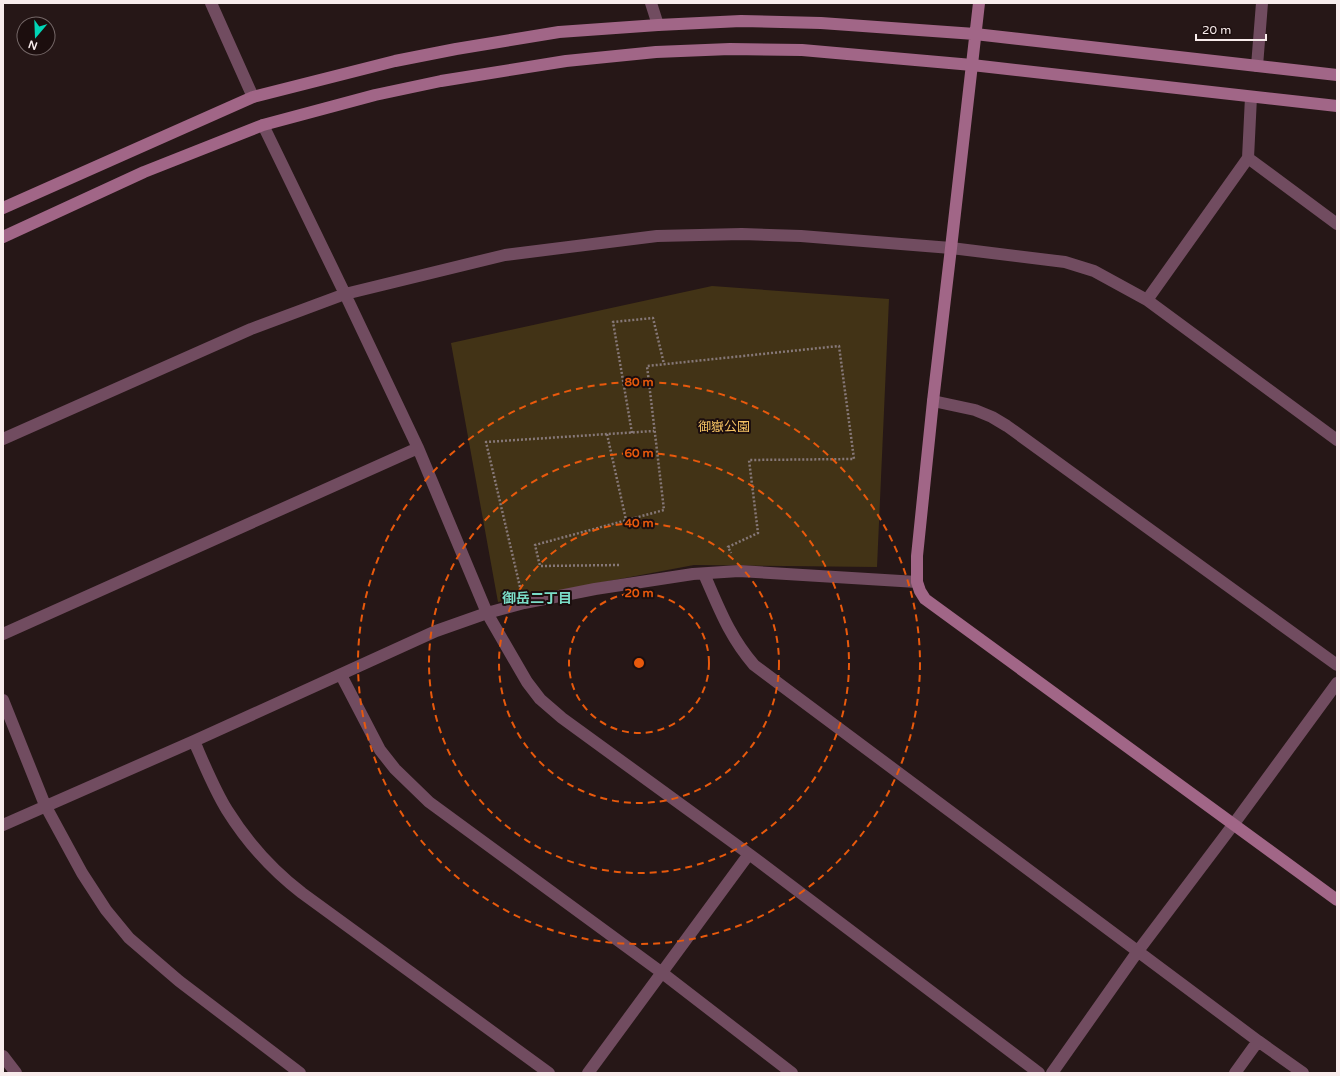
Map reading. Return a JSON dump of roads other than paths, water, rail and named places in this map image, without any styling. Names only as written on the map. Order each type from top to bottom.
[{"type":"street","points":[[211,3],[253,97]]},
{"type":"street","points":[[651,3],[658,25]]},
{"type":"street","points":[[978,3],[917,556],[917,582],[920,591],[925,599],[1337,900]]},
{"type":"street","points":[[1257,66],[1262,3]]},
{"type":"street","points":[[3,208],[253,97],[395,61],[559,32],[741,21],[821,22],[975,34],[1337,75]]},
{"type":"street","points":[[3,236],[144,172],[263,125],[375,95],[441,80],[566,61],[656,52],[730,49],[802,50],[972,65],[1337,106]]},
{"type":"street","points":[[1147,300],[1248,158],[1251,97]]},
{"type":"street","points":[[263,125],[418,448],[487,613],[527,682],[540,699],[562,718],[749,854],[1039,1073]]},
{"type":"street","points":[[1248,158],[1337,224]]},
{"type":"street","points":[[3,438],[251,329],[345,294],[505,254],[657,236],[742,234],[801,236],[952,248],[1065,262],[1094,271],[1147,300],[1337,440]]},
{"type":"street","points":[[933,401],[975,410],[992,417],[1007,426],[1337,665]]},
{"type":"street","points":[[3,634],[418,448]]},
{"type":"street","points":[[3,825],[341,675],[436,630],[487,613],[524,603],[603,588],[694,574],[739,571],[917,582]]},
{"type":"street","points":[[704,574],[728,628],[741,649],[754,665],[1303,1073]]},
{"type":"street","points":[[341,675],[380,750],[394,769],[429,802],[661,972],[792,1073]]},
{"type":"street","points":[[1052,1073],[1138,951],[1234,825],[1337,683]]},
{"type":"street","points":[[3,700],[45,806],[82,873],[106,910],[130,938],[180,981],[300,1073]]},
{"type":"street","points":[[194,741],[226,809],[257,852],[281,876],[302,894],[549,1073]]},
{"type":"street","points":[[588,1073],[749,854]]},
{"type":"street","points":[[1235,1073],[1258,1041]]},
{"type":"street","points":[[3,1056],[16,1073]]},
{"type":"district","name":"御岳二丁目","points":[[537,598]]},
{"type":"park label","name":"御嶽公園","points":[[724,426]]}]
